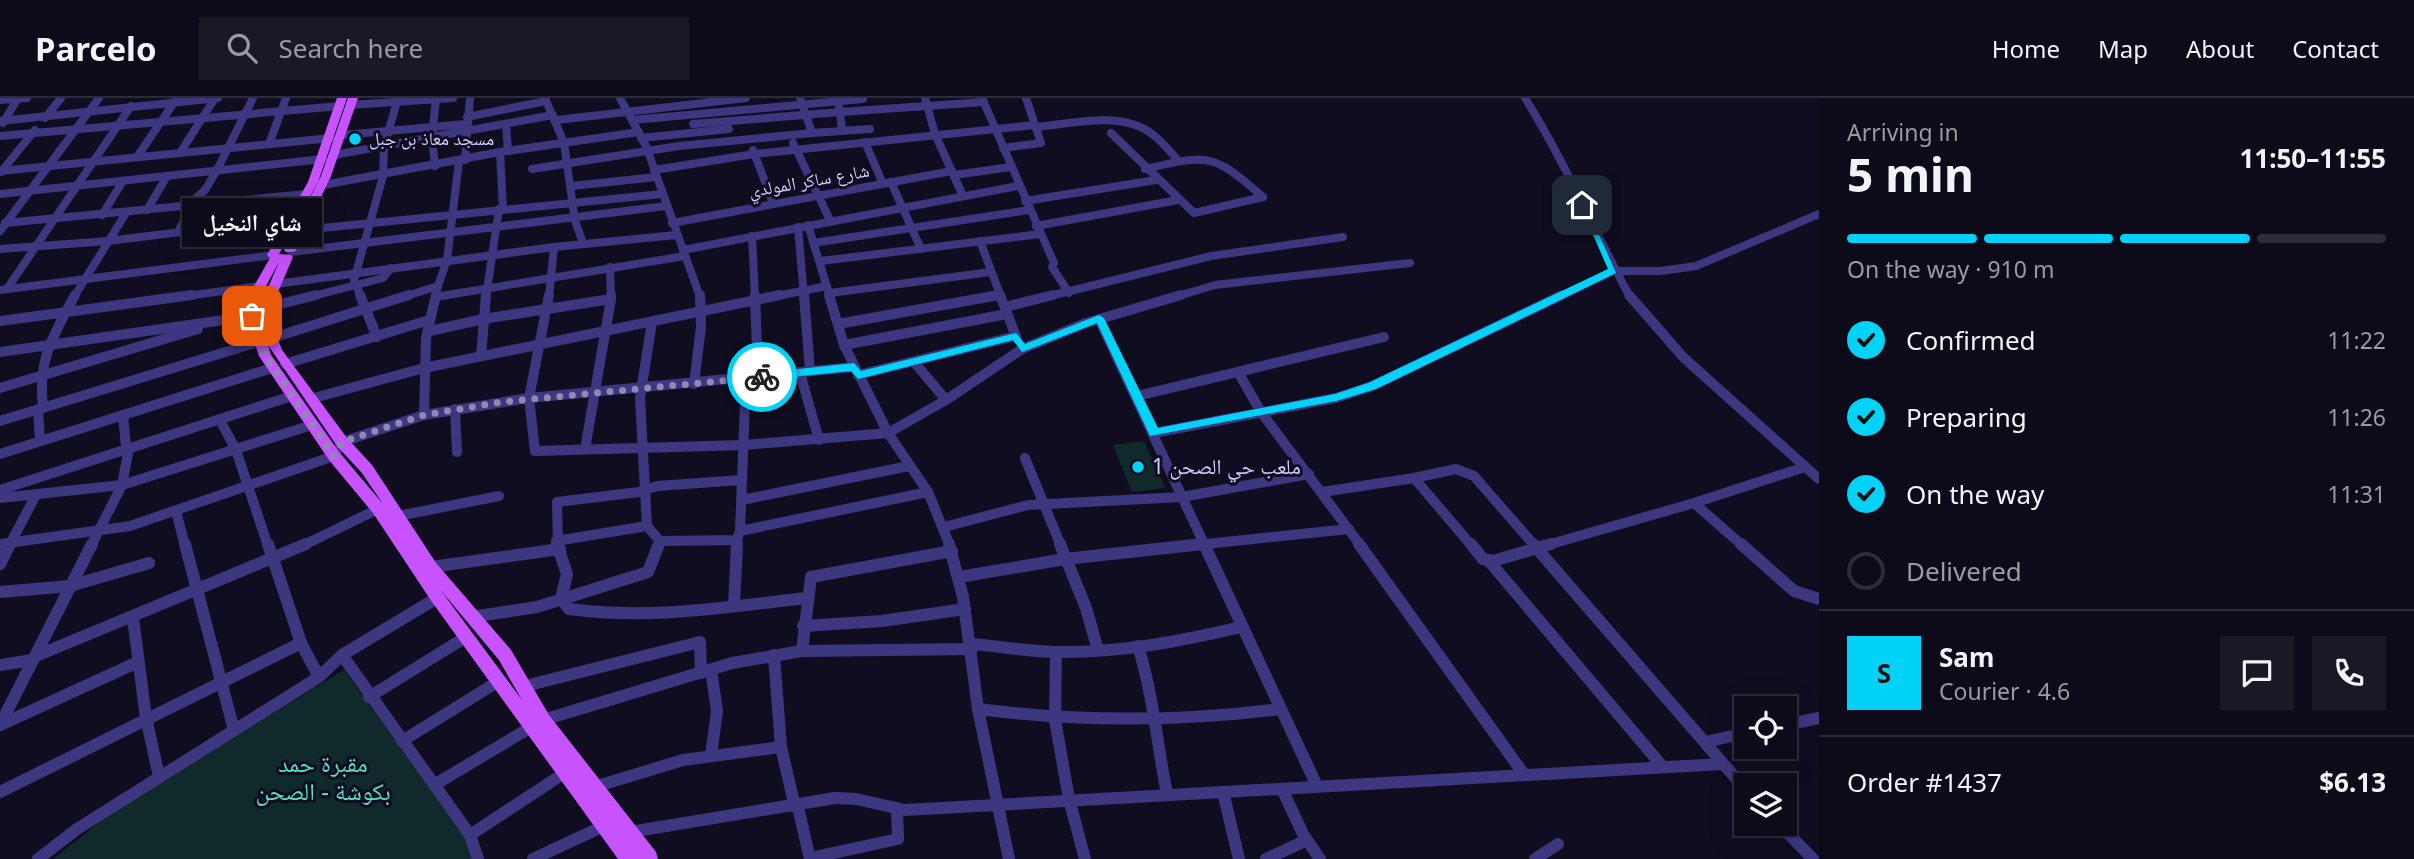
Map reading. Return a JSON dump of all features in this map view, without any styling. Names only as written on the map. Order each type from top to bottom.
[{"type":"main road","points":[[258,312],[276,284],[282,254],[295,218],[343,135],[346,102]]},
{"type":"main road","points":[[346,102],[331,138],[323,185],[302,230],[260,286],[258,312],[265,340],[292,396],[334,456],[444,594],[472,617],[525,686],[537,723],[566,772],[629,859]]},
{"type":"main road","points":[[279,366],[310,399],[342,442],[367,469],[431,567],[466,637],[499,681],[594,788],[649,859]]},
{"type":"street","points":[[1,123],[17,98]]},
{"type":"street","points":[[0,100],[27,98]]},
{"type":"street","points":[[1,172],[61,98]]},
{"type":"street","points":[[3,227],[99,98]]},
{"type":"street","points":[[1,123],[176,100],[217,98]]},
{"type":"street","points":[[180,153],[201,118],[217,98]]},
{"type":"street","points":[[178,232],[217,170],[253,98]]},
{"type":"street","points":[[269,144],[286,98]]},
{"type":"street","points":[[0,136],[244,115],[346,102],[453,98]]},
{"type":"street","points":[[424,415],[424,368],[429,326],[450,233],[470,98]]},
{"type":"street","points":[[620,98],[647,151],[676,235],[699,289],[702,309],[694,384]]},
{"type":"street","points":[[631,115],[746,98]]},
{"type":"street","points":[[1003,148],[1040,145],[1026,98]]},
{"type":"street","points":[[1525,98],[1558,151],[1613,271],[1633,302],[1664,338],[1819,479]]},
{"type":"street","points":[[435,166],[432,126],[436,99]]},
{"type":"street","points":[[726,99],[729,140]]},
{"type":"street","points":[[0,194],[328,157],[506,124],[554,118],[694,113],[801,101],[863,99],[870,129],[869,142],[887,183],[904,207],[921,249]]},
{"type":"street","points":[[137,157],[176,100]]},
{"type":"street","points":[[377,337],[354,284],[383,176],[384,147],[398,100]]},
{"type":"street","points":[[343,135],[467,120],[546,100],[564,143],[575,218],[583,243]]},
{"type":"street","points":[[837,100],[842,131]]},
{"type":"street","points":[[323,185],[504,152],[693,128],[728,120],[867,111],[927,102],[983,100],[1018,186],[1054,263],[1052,267],[1069,293]]},
{"type":"street","points":[[801,101],[808,115],[811,133]]},
{"type":"street","points":[[927,102],[935,134],[963,196]]},
{"type":"street","points":[[4,289],[38,244],[131,106]]},
{"type":"street","points":[[693,128],[694,113]]},
{"type":"street","points":[[572,186],[655,174],[754,154],[994,127],[1109,123],[1135,126],[1152,134],[1179,161]]},
{"type":"street","points":[[481,356],[486,286],[501,209],[506,124]]},
{"type":"street","points":[[693,128],[729,129]]},
{"type":"street","points":[[532,169],[729,140],[870,129]]},
{"type":"street","points":[[1111,133],[1145,169],[1156,180],[1178,200],[1198,213],[1263,197],[1216,158],[1202,157],[1145,169]]},
{"type":"street","points":[[788,135],[830,220]]},
{"type":"street","points":[[1,172],[331,138]]},
{"type":"street","points":[[748,139],[773,203]]},
{"type":"street","name":"شارع ساكر المولدي","points":[[672,223],[887,183],[1011,167]]},
{"type":"street","points":[[147,210],[167,176]]},
{"type":"street","points":[[813,243],[912,229],[1156,180]]},
{"type":"street","points":[[102,215],[123,181]]},
{"type":"street","points":[[0,421],[363,308],[437,290],[486,286],[610,267],[830,220],[1018,186]]},
{"type":"street","points":[[3,227],[53,219],[307,194]]},
{"type":"street","points":[[302,230],[663,194]]},
{"type":"street","points":[[821,261],[980,241],[1178,200]]},
{"type":"street","points":[[4,289],[666,206]]},
{"type":"street","points":[[40,441],[40,376],[67,312],[126,213]]},
{"type":"street","points":[[1154,433],[1336,398],[1372,386],[1613,271],[1661,271],[1696,266],[1819,214]]},
{"type":"street","points":[[0,249],[38,244],[108,241],[295,218]]},
{"type":"street","points":[[803,226],[821,261],[844,345],[888,433],[928,492],[952,551],[965,609],[978,709],[996,806],[1010,859]]},
{"type":"street","points":[[803,226],[805,372],[819,440]]},
{"type":"street","points":[[276,284],[391,268],[444,264],[583,243],[676,235]]},
{"type":"street","points":[[752,236],[757,300],[758,377]]},
{"type":"street","points":[[844,345],[1006,311],[1211,256],[1343,237]]},
{"type":"street","points":[[980,241],[1022,349]]},
{"type":"street","points":[[554,247],[553,276],[529,398],[535,451],[744,445],[888,433],[946,400],[1022,349],[1099,318],[1215,285],[1410,263]]},
{"type":"street","points":[[585,449],[611,299],[610,267]]},
{"type":"street","points":[[0,388],[234,318],[383,278],[391,268]]},
{"type":"street","points":[[310,399],[424,368],[542,342],[652,322],[702,309],[804,291],[991,272]]},
{"type":"street","points":[[0,321],[260,286]]},
{"type":"street","points":[[838,324],[1000,295]]},
{"type":"street","points":[[0,454],[377,337],[429,326],[611,299]]},
{"type":"street","points":[[0,352],[234,318]]},
{"type":"street","points":[[1099,318],[1206,544],[1241,628],[1317,786]]},
{"type":"street","points":[[652,322],[644,349],[639,389],[640,447],[647,526],[660,541]]},
{"type":"street","points":[[113,355],[121,334]]},
{"type":"street","points":[[0,544],[96,533],[130,526],[334,456],[342,442],[424,415],[529,398],[805,372],[856,371],[914,362],[1016,336]]},
{"type":"street","points":[[1137,396],[1384,337]]},
{"type":"street","points":[[914,362],[946,400]]},
{"type":"street","points":[[1238,372],[1261,412],[1309,474],[1523,773]]},
{"type":"street","points":[[734,606],[742,500],[746,378]]},
{"type":"street","points":[[0,490],[292,396]]},
{"type":"street","points":[[454,409],[457,452]]},
{"type":"street","points":[[123,415],[126,446],[129,448],[122,485],[0,725],[138,662]]},
{"type":"street","points":[[220,420],[236,450],[301,643],[319,677]]},
{"type":"street","points":[[0,498],[122,485],[312,425]]},
{"type":"street","points":[[1025,458],[1086,608],[1098,650]]},
{"type":"street","points":[[742,500],[909,466]]},
{"type":"street","points":[[1489,561],[1694,503],[1805,467]]},
{"type":"street","points":[[1322,492],[1456,469],[1468,472],[1734,777]]},
{"type":"street","points":[[944,527],[1001,510],[1044,504],[1182,497],[1309,474]]},
{"type":"street","points":[[1414,478],[1483,559],[1489,561],[1595,691],[1663,767]]},
{"type":"street","points":[[741,480],[557,502],[558,545],[567,573],[561,598],[569,609],[600,614],[734,606],[806,598]]},
{"type":"street","points":[[660,541],[738,535],[928,492]]},
{"type":"street","points":[[0,564],[36,495]]},
{"type":"street","points":[[398,516],[499,496]]},
{"type":"street","points":[[1694,503],[1794,592],[1819,599]]},
{"type":"street","points":[[0,665],[34,658],[272,561],[378,509]]},
{"type":"street","points":[[176,510],[234,730]]},
{"type":"street","points":[[431,567],[647,526]]},
{"type":"street","points":[[959,577],[1065,559],[1349,530]]},
{"type":"street","points":[[472,617],[537,607],[648,572],[660,541]]},
{"type":"street","points":[[802,650],[806,598],[811,577],[952,551]]},
{"type":"street","points":[[0,592],[70,586],[149,563]]},
{"type":"street","points":[[36,858],[159,776],[319,677],[342,655],[444,594]]},
{"type":"street","points":[[803,626],[882,621],[965,609]]},
{"type":"street","points":[[133,618],[146,718],[159,776]]},
{"type":"street","points":[[434,785],[537,723],[706,672],[774,655],[802,650],[971,646],[1056,652],[1098,650],[1138,646],[1241,628]]},
{"type":"street","points":[[369,697],[466,637]]},
{"type":"street","points":[[525,686],[700,642],[717,711],[711,756]]},
{"type":"street","points":[[0,792],[301,643]]},
{"type":"street","points":[[1138,646],[1152,692],[1153,722],[1167,794]]},
{"type":"street","points":[[1056,652],[1055,720],[1069,799],[1085,859]]},
{"type":"street","points":[[342,655],[369,697],[470,835],[478,859]]},
{"type":"street","points":[[774,655],[781,747],[810,858],[898,839],[897,808]]},
{"type":"street","points":[[402,741],[499,681]]},
{"type":"street","points":[[978,709],[1055,720],[1153,722],[1201,720],[1280,709]]},
{"type":"street","points":[[1797,724],[1816,722]]},
{"type":"street","points":[[1705,742],[1734,736]]},
{"type":"street","points":[[594,788],[683,760],[781,747]]},
{"type":"street","points":[[630,832],[797,807],[821,799],[844,798],[905,810],[1523,773],[1579,775],[1722,764]]},
{"type":"street","points":[[470,835],[566,772]]},
{"type":"street","points":[[1282,789],[1301,826],[1305,842],[1320,859]]},
{"type":"street","points":[[1223,792],[1239,859]]},
{"type":"street","points":[[533,859],[606,825]]},
{"type":"street","points":[[1791,836],[1813,859]]},
{"type":"street","points":[[1266,859],[1305,842]]},
{"type":"street","points":[[1535,859],[1558,844]]},
{"type":"green space","name":"ملعب حي الصحن 1","points":[[1144,441],[1165,488],[1132,492],[1113,445]]},
{"type":"green space","name":"مقبرة حمد بكوشة - الصحن","points":[[344,670],[465,837],[473,859],[53,859],[115,810]]},
{"type":"way so far","points":[[252,316],[258,342],[265,356],[334,456],[342,442],[424,415],[454,409],[529,398],[762,377]]},
{"type":"place","name":"مسجد معاذ بن جبل","points":[[355,139]]},
{"type":"place","name":"شاي النخيل","points":[[252,316]]},
{"type":"place","name":"ملعب حي الصحن 1","points":[[1138,467]]},
{"type":"route","points":[[762,377],[854,367],[858,375],[1016,336],[1022,349],[1099,318],[1154,433],[1336,398],[1372,386],[1613,271],[1582,205]]}]
